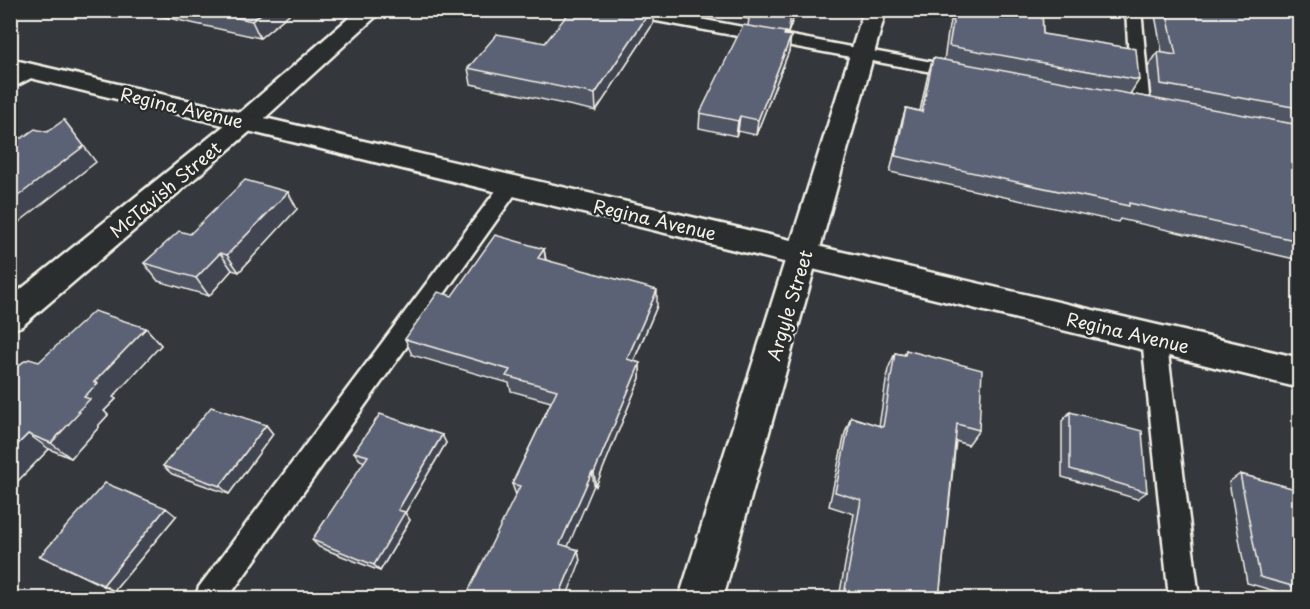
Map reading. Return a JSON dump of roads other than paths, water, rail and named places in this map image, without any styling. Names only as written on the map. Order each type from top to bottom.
[{"type":"street","name":"McTavish Street","points":[[10,318],[245,122],[372,10]]},
{"type":"street","name":"Argyle Street","points":[[700,598],[804,255],[875,10]]},
{"type":"street","name":"Regina Avenue","points":[[17,74],[245,122],[1299,373]]},
{"type":"lane","points":[[624,10],[979,76]]},
{"type":"lane","points":[[1133,10],[1141,107]]},
{"type":"lane","points":[[210,598],[511,185]]},
{"type":"lane","points":[[1154,338],[1184,598]]}]
